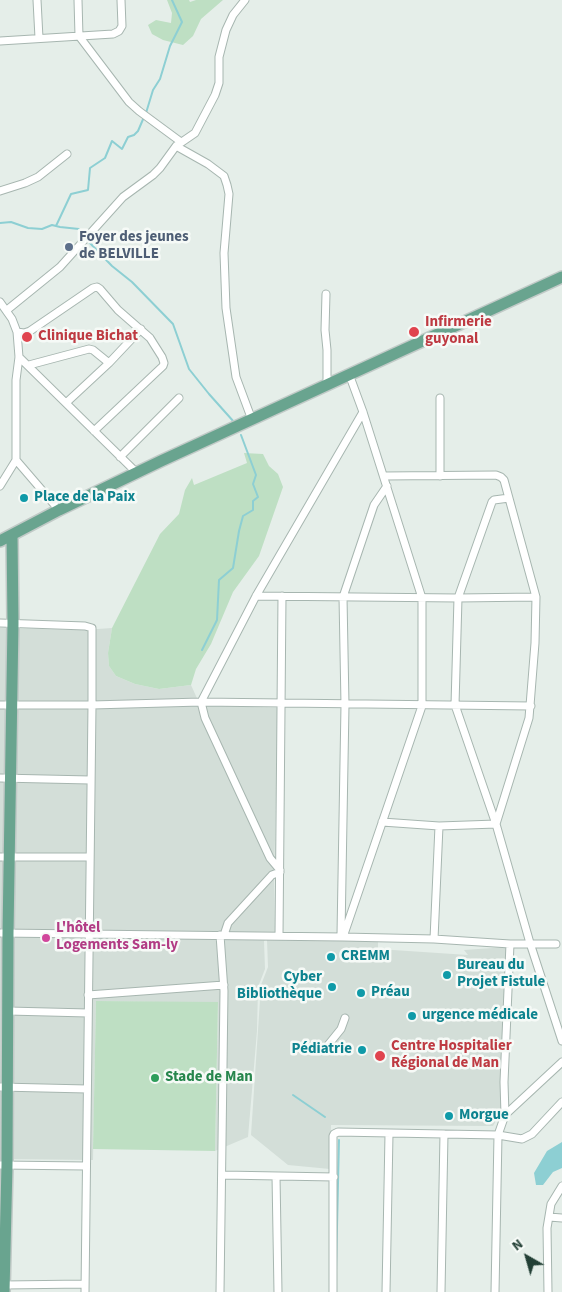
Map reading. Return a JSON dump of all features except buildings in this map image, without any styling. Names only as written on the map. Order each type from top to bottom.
[{"type":"main road","points":[[0,541],[58,510],[562,277]]},
{"type":"main road","points":[[4,1288],[2,1254],[4,1087],[8,1011],[4,933],[4,857],[6,705],[13,623],[12,534]]},
{"type":"street","points":[[37,0],[39,38]]},
{"type":"street","points":[[78,0],[79,36],[122,93],[139,111],[179,144],[224,176],[229,194],[224,253],[226,308],[236,377],[252,420]]},
{"type":"street","points":[[0,41],[113,34],[119,31],[122,26],[121,0]]},
{"type":"street","points":[[7,310],[60,267],[123,198],[160,168],[179,144],[195,133],[215,95],[219,83],[219,57],[226,30],[233,15],[244,0]]},
{"type":"street","points":[[0,191],[38,177],[67,154]]},
{"type":"street","points":[[17,332],[30,331],[97,287],[118,310],[150,338],[162,357],[163,366],[94,431]]},
{"type":"street","points":[[326,294],[327,385]]},
{"type":"street","points":[[0,302],[7,310],[17,332],[18,356],[16,380],[16,460],[0,486]]},
{"type":"street","points":[[66,403],[141,329]]},
{"type":"street","points":[[28,365],[89,349],[93,350],[108,363]]},
{"type":"street","points":[[18,356],[137,473]]},
{"type":"street","points":[[342,937],[422,706],[422,598],[384,476],[349,374]]},
{"type":"street","points":[[120,457],[179,398]]},
{"type":"street","points":[[440,398],[440,476]]},
{"type":"street","points":[[280,871],[270,858],[205,718],[201,702],[256,596],[363,412]]},
{"type":"street","points":[[16,460],[58,510]]},
{"type":"street","points":[[384,476],[496,475],[501,476],[504,480],[536,597],[535,643],[529,718],[496,824]]},
{"type":"street","points":[[342,937],[345,705],[343,597],[374,505],[386,486]]},
{"type":"street","points":[[509,498],[492,502],[458,598],[455,705],[496,824],[530,943],[562,1040]]},
{"type":"street","points":[[256,596],[536,597]]},
{"type":"street","points":[[279,935],[282,596]]},
{"type":"street","points":[[0,623],[91,627],[92,705],[85,1292]]},
{"type":"street","points":[[6,705],[201,702],[530,706]]},
{"type":"street","points":[[5,778],[90,780]]},
{"type":"street","points":[[382,822],[439,826],[496,824]]},
{"type":"street","points":[[434,939],[439,826]]},
{"type":"street","points":[[4,857],[89,857]]},
{"type":"street","points":[[220,1292],[223,1175],[224,986],[222,935],[228,923],[272,874],[280,871]]},
{"type":"street","points":[[4,933],[279,935],[556,944]]},
{"type":"street","points":[[495,1292],[498,1135],[505,1115],[504,1082],[510,944]]},
{"type":"street","points":[[88,995],[224,986]]},
{"type":"street","points":[[8,1011],[88,1013]]},
{"type":"street","points":[[324,1050],[341,1028],[344,1018]]},
{"type":"street","points":[[505,1115],[562,1062]]},
{"type":"street","points":[[4,1087],[87,1089]]},
{"type":"street","points":[[333,1292],[334,1134],[338,1132],[498,1135],[522,1139],[528,1137],[562,1102]]},
{"type":"street","points":[[386,1292],[389,1134]]},
{"type":"street","points":[[441,1292],[444,1134]]},
{"type":"street","points":[[4,1165],[86,1166]]},
{"type":"street","points":[[223,1175],[334,1177]]},
{"type":"street","points":[[276,1176],[278,1292]]},
{"type":"street","points":[[548,1292],[547,1228],[551,1204],[562,1186]]},
{"type":"street","points":[[549,1217],[562,1218]]},
{"type":"street","points":[[4,1288],[85,1284]]},
{"type":"shaded area","points":[[0,628],[83,630],[112,628],[108,653],[109,666],[116,676],[135,684],[159,689],[191,685],[200,705],[278,708],[274,882],[275,932],[264,941],[265,969],[258,987],[257,1031],[248,1137],[215,1151],[218,1003],[96,1001],[93,1160],[0,1159]]},
{"type":"shaded area","name":"Centre Hospitalier Régional de Man","points":[[267,940],[378,941],[378,949],[468,955],[464,950],[507,947],[501,1112],[493,1126],[331,1125],[330,1169],[288,1165],[251,1135],[261,985],[268,967]]},
{"type":"green space","points":[[167,0],[189,0],[190,2],[196,0],[223,0],[201,19],[193,36],[183,45],[163,40],[152,34],[148,25],[156,20],[171,23],[172,13]]},
{"type":"green space","points":[[244,453],[263,454],[269,466],[278,474],[283,487],[259,556],[233,592],[211,644],[196,669],[191,685],[159,689],[135,684],[116,676],[109,666],[108,653],[112,628],[160,534],[179,514],[185,490],[192,478],[194,485],[247,463]]},
{"type":"green space","name":"Stade de Man","points":[[96,1001],[218,1002],[215,1151],[93,1149]]},
{"type":"water","points":[[562,1142],[562,1168],[553,1172],[543,1185],[536,1185],[534,1173],[547,1151]]},
{"type":"waterway","points":[[146,113],[153,90],[160,79],[170,46],[182,22],[172,0]]},
{"type":"waterway","points":[[56,226],[71,194],[88,190],[90,168],[105,158],[112,141],[122,149],[128,137],[138,131],[144,117]]},
{"type":"waterway","points":[[0,223],[11,222],[28,228],[42,229],[52,225],[79,229],[83,234]]},
{"type":"waterway","points":[[88,241],[173,324],[189,369],[234,422]]},
{"type":"waterway","points":[[202,650],[217,620],[219,580],[233,568],[243,516],[253,510],[253,501],[258,497],[253,484],[256,475],[241,435]]},
{"type":"waterway","points":[[293,1095],[325,1117]]},
{"type":"waterway","points":[[336,1270],[339,1140]]},
{"type":"place","name":"Foyer des jeunes de BELVILLE","points":[[69,247]]},
{"type":"place","name":"Infirmerie guyonal","points":[[414,332]]},
{"type":"place","name":"Clinique Bichat","points":[[27,337]]},
{"type":"place","name":"Place de la Paix","points":[[24,498]]},
{"type":"place","name":"L'hôtel Logements Sam-ly","points":[[46,938]]},
{"type":"place","name":"CREMM","points":[[331,957]]},
{"type":"place","name":"Bureau du Projet Fistule","points":[[447,975]]},
{"type":"place","name":"Cyber Bibliothèque","points":[[332,987]]},
{"type":"place","name":"Préau","points":[[361,993]]},
{"type":"place","name":"urgence médicale","points":[[412,1016]]},
{"type":"place","name":"Pédiatrie","points":[[362,1050]]},
{"type":"place","name":"Centre Hospitalier Régional de Man","points":[[380,1056]]},
{"type":"place","name":"Stade de Man","points":[[155,1078]]},
{"type":"place","name":"Morgue","points":[[449,1116]]}]
